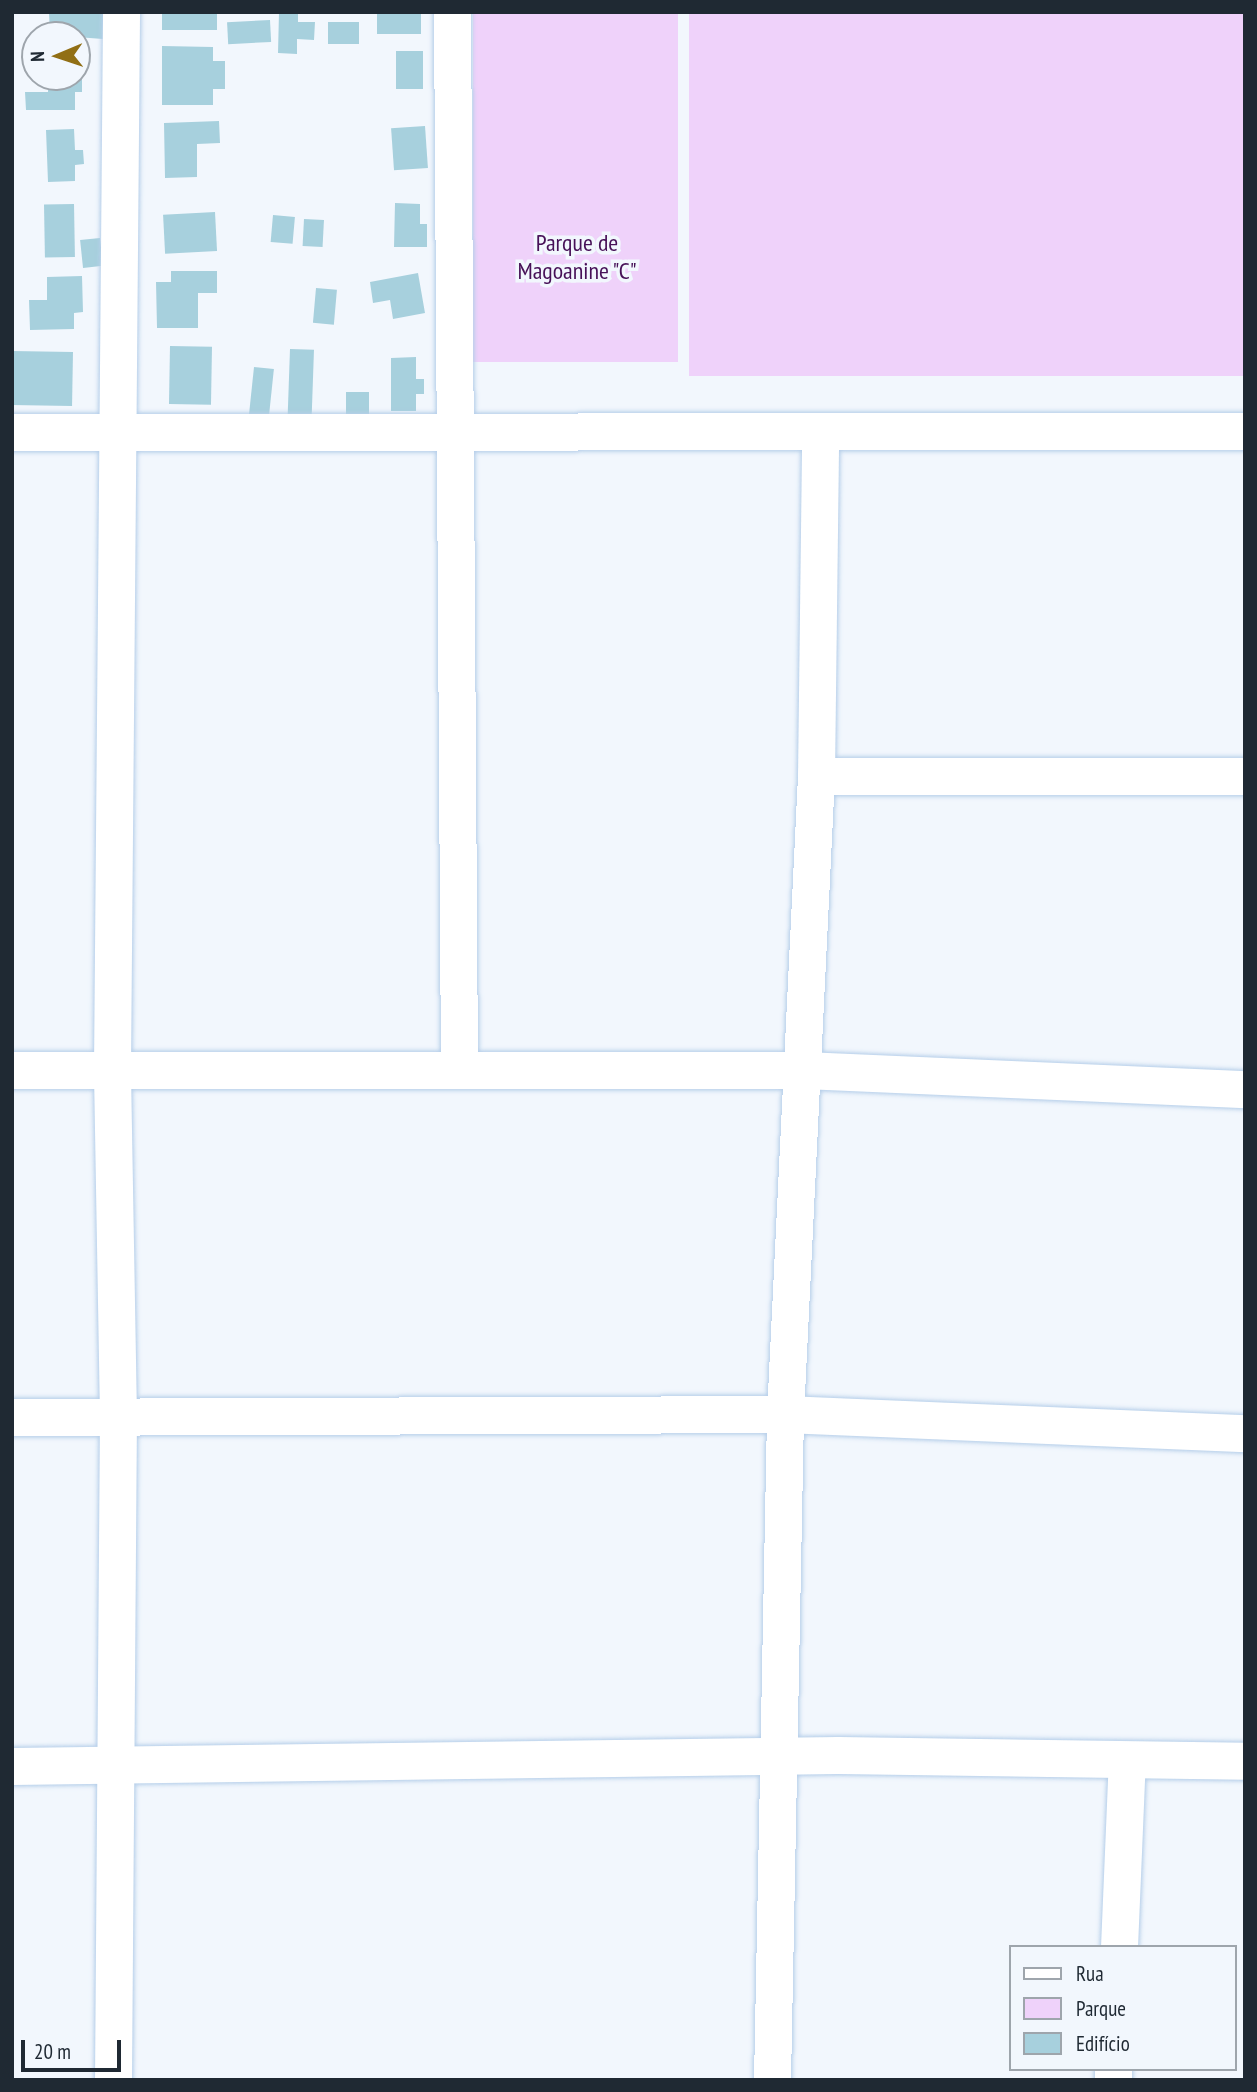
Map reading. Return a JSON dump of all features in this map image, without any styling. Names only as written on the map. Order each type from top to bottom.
[{"type":"street","points":[[113,2080],[118,1416],[112,1068],[120,431],[121,12]]},
{"type":"street","points":[[452,12],[459,1068]]},
{"type":"street","points":[[12,432],[1245,431]]},
{"type":"street","points":[[772,2080],[782,1757],[785,1414],[805,1070],[816,776],[820,433]]},
{"type":"street","points":[[816,776],[1245,776]]},
{"type":"street","points":[[12,1070],[805,1070],[1245,1089]]},
{"type":"street","points":[[12,1417],[785,1414],[1245,1433]]},
{"type":"street","points":[[12,1766],[782,1757],[1245,1760]]},
{"type":"street","points":[[1119,1945],[1127,1760]]},
{"type":"green space","name":"Parque de Magoanine \"C\"","points":[[473,12],[678,12],[678,362],[473,362]]},
{"type":"green space","points":[[689,12],[1245,12],[1245,376],[689,376]]},
{"type":"building","points":[[49,12],[103,12],[103,39],[91,38],[91,21],[49,21]]},
{"type":"building","points":[[162,12],[217,12],[217,30],[162,30]]},
{"type":"building","points":[[279,12],[298,12],[298,22],[315,22],[314,40],[297,39],[297,54],[278,53]]},
{"type":"building","points":[[377,12],[421,12],[421,34],[377,34]]},
{"type":"building","points":[[270,20],[271,42],[228,44],[227,22]]},
{"type":"building","points":[[328,22],[359,22],[359,44],[328,44]]},
{"type":"building","points":[[162,46],[213,47],[213,61],[225,61],[225,89],[213,89],[213,105],[162,105]]},
{"type":"building","points":[[396,51],[423,51],[423,89],[396,89]]},
{"type":"building","points":[[82,91],[75,92],[75,110],[26,110],[25,92]]},
{"type":"building","points":[[219,121],[220,143],[197,144],[197,177],[165,178],[164,123]]},
{"type":"building","points":[[425,126],[428,168],[394,170],[391,128]]},
{"type":"building","points":[[74,129],[75,150],[83,150],[84,164],[75,165],[75,181],[48,182],[46,130]]},
{"type":"building","points":[[395,203],[420,204],[420,224],[427,224],[427,247],[394,247]]},
{"type":"building","points":[[74,204],[75,257],[45,258],[44,205]]},
{"type":"building","points":[[215,212],[217,251],[165,254],[163,215]]},
{"type":"building","points":[[273,215],[295,217],[293,244],[271,242]]},
{"type":"building","points":[[304,219],[324,220],[323,247],[303,246]]},
{"type":"building","points":[[100,238],[103,266],[83,268],[80,240]]},
{"type":"building","points":[[171,271],[217,271],[217,293],[198,293],[198,328],[157,328],[156,282],[171,282]]},
{"type":"building","points":[[418,273],[425,313],[393,319],[390,300],[373,303],[370,282]]},
{"type":"building","points":[[82,276],[83,312],[74,313],[74,329],[30,330],[29,300],[47,300],[47,277]]},
{"type":"building","points":[[316,288],[337,290],[334,325],[313,323]]},
{"type":"building","points":[[170,346],[212,347],[211,405],[169,404]]},
{"type":"building","points":[[290,349],[314,350],[311,423],[287,422]]},
{"type":"building","points":[[12,351],[73,352],[72,406],[12,405]]},
{"type":"building","points":[[416,357],[416,379],[424,379],[424,394],[416,394],[416,411],[391,411],[391,358]]},
{"type":"building","points":[[254,367],[274,369],[269,417],[249,415]]},
{"type":"building","points":[[346,392],[369,392],[369,422],[346,422]]}]
